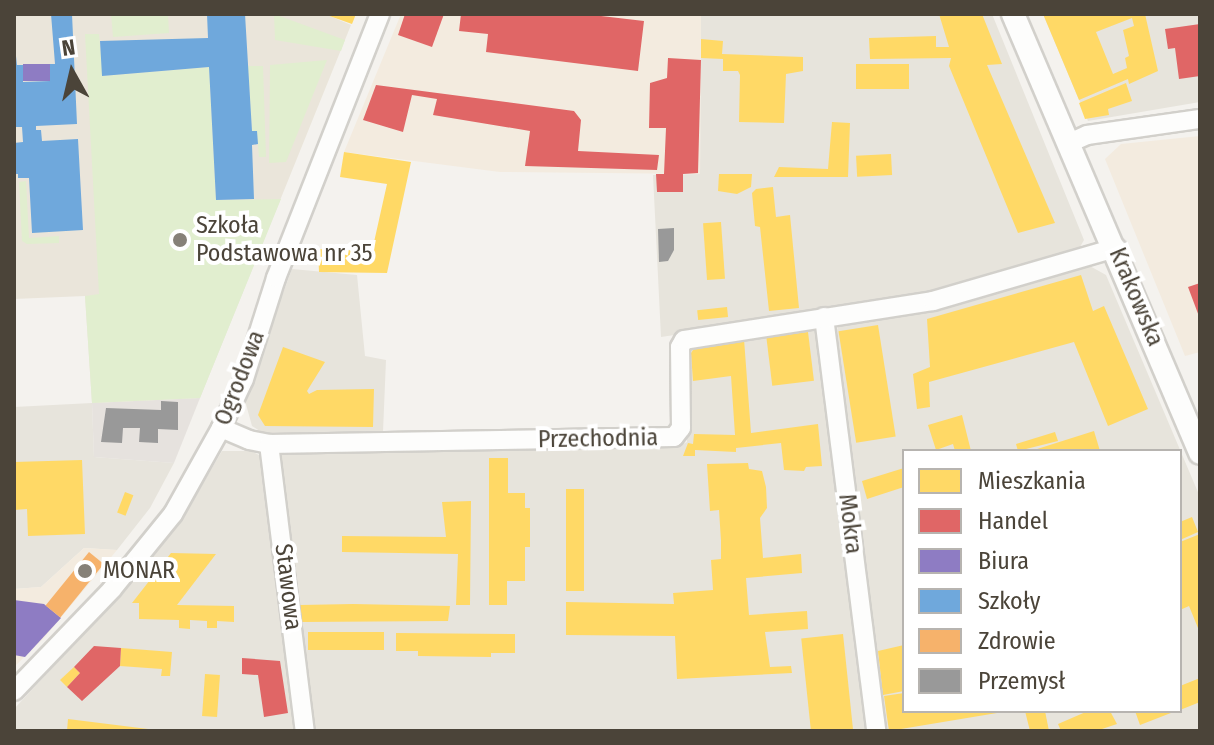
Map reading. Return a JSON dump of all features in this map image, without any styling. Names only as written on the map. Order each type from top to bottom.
[{"type":"street","name":"Ogrodowa","points":[[14,691],[112,589],[173,514],[221,428],[244,379],[276,278],[380,14]]},
{"type":"street","name":"Krakowska","points":[[1013,14],[1067,144],[1116,248],[1200,453]]},
{"type":"street","points":[[1067,144],[1087,135],[1200,119]]},
{"type":"street","name":"Przechodnia","points":[[221,428],[249,440],[269,444],[674,437],[681,428],[680,347],[684,340],[933,301],[1116,248]]},
{"type":"street","name":"Mokra","points":[[824,317],[876,731]]},
{"type":"street","name":"Stawowa","points":[[269,444],[305,731]]},
{"type":"shaded area","name":"Szkoła Podstawowa nr 35","points":[[14,14],[325,14],[351,25],[200,398],[92,403],[85,296],[14,299]]},
{"type":"shaded area","points":[[401,14],[701,14],[700,174],[500,172],[344,152]]},
{"type":"shaded area","points":[[701,14],[992,14],[1084,240],[1080,247],[1068,255],[938,295],[661,337],[653,175],[700,174]]},
{"type":"shaded area","points":[[1043,14],[1200,14],[1200,102],[1088,121]]},
{"type":"shaded area","points":[[1200,136],[1200,352],[1185,356],[1105,159],[1121,144]]},
{"type":"shaded area","points":[[1088,265],[1106,275],[1180,449],[902,449],[902,713],[1182,713],[1182,454],[1200,497],[1200,731],[881,731],[833,339],[839,325],[949,307]]},
{"type":"shaded area","points":[[292,269],[357,275],[365,356],[386,360],[383,432],[266,435],[252,426],[244,397]]},
{"type":"shaded area","points":[[811,327],[819,333],[868,731],[312,731],[278,462],[284,452],[679,446],[687,442],[688,354],[691,348]]},
{"type":"shaded area","points":[[200,398],[174,463],[94,457],[92,403]]},
{"type":"shaded area","points":[[92,403],[94,457],[174,463],[150,508],[117,550],[84,548],[41,587],[14,589],[14,407]]},
{"type":"shaded area","points":[[222,451],[251,451],[263,457],[300,731],[14,731],[14,709],[137,577],[185,514]]},
{"type":"shaded area","points":[[84,548],[117,550],[44,638],[14,667],[14,589],[41,587]]},
{"type":"green space","points":[[111,14],[168,14],[169,33],[113,37]]},
{"type":"green space","points":[[274,14],[345,40],[341,51],[275,40]]},
{"type":"green space","name":"Szkoła Podstawowa nr 35","points":[[85,34],[99,34],[103,76],[209,67],[216,200],[281,199],[200,398],[92,403],[85,296],[99,294]]},
{"type":"green space","points":[[327,60],[286,162],[269,163],[270,65]]},
{"type":"green space","points":[[248,66],[263,66],[266,157],[259,157],[257,132],[252,131]]},
{"type":"green space","points":[[26,181],[29,238],[59,236],[59,243],[27,244],[22,241],[19,182]]},
{"type":"building: Mieszkania","points":[[324,14],[356,14],[352,24]]},
{"type":"building: Mieszkania","points":[[939,14],[982,14],[1002,64],[987,65],[1055,223],[1018,233],[949,66],[951,58],[870,59],[869,38],[936,36],[936,47],[949,47]]},
{"type":"building: Mieszkania","points":[[1043,14],[1145,14],[1158,71],[1129,84],[1128,79],[1079,100]],"holes":[[[1132,18],[1134,26],[1123,30],[1129,56],[1125,58],[1127,68],[1113,74],[1096,32]]]},
{"type":"building: Mieszkania","points":[[701,39],[723,41],[722,54],[803,57],[803,71],[786,74],[784,123],[739,122],[740,75],[738,71],[723,71],[723,59],[701,58]]},
{"type":"building: Mieszkania","points":[[856,64],[909,64],[909,89],[856,89]]},
{"type":"building: Mieszkania","points":[[1126,83],[1132,101],[1108,109],[1109,115],[1085,119],[1079,103]]},
{"type":"building: Mieszkania","points":[[832,122],[850,123],[848,177],[774,177],[779,167],[828,169]]},
{"type":"building: Mieszkania","points":[[344,152],[411,162],[387,273],[319,272],[318,249],[372,251],[387,184],[340,177]]},
{"type":"building: Mieszkania","points":[[891,154],[892,175],[857,177],[856,156]]},
{"type":"building: Mieszkania","points":[[719,174],[752,174],[751,187],[737,194],[718,191]]},
{"type":"building: Mieszkania","points":[[773,187],[776,217],[790,215],[799,308],[769,311],[760,227],[755,226],[752,193],[756,189]]},
{"type":"building: Mieszkania","points":[[721,222],[725,279],[707,280],[703,223]]},
{"type":"building: Mieszkania","points":[[1081,275],[1093,311],[1104,306],[1148,409],[1108,426],[1074,342],[929,382],[930,407],[917,409],[913,374],[930,367],[927,319]]},
{"type":"building: Mieszkania","points":[[727,307],[728,317],[698,320],[697,310]]},
{"type":"building: Mieszkania","points":[[878,325],[896,437],[856,443],[838,331]]},
{"type":"building: Mieszkania","points":[[808,332],[814,381],[772,386],[766,337]]},
{"type":"building: Mieszkania","points":[[744,339],[751,433],[818,424],[822,466],[806,467],[804,471],[784,470],[781,443],[736,448],[736,452],[695,450],[695,456],[683,456],[688,443],[693,444],[694,434],[735,435],[731,376],[693,381],[691,353],[695,347]]},
{"type":"building: Mieszkania","points":[[283,347],[325,362],[307,391],[309,394],[317,390],[374,389],[373,427],[265,426],[258,415]]},
{"type":"building: Mieszkania","points":[[962,415],[970,449],[954,449],[953,444],[936,449],[928,425]]},
{"type":"building: Mieszkania","points":[[1094,431],[1099,449],[1037,449]]},
{"type":"building: Mieszkania","points":[[1055,432],[1058,441],[1026,449],[1017,449],[1016,444]]},
{"type":"building: Mieszkania","points":[[489,458],[508,458],[508,493],[525,493],[525,508],[530,508],[530,547],[525,547],[525,581],[507,581],[507,605],[489,605]]},
{"type":"building: Mieszkania","points":[[82,460],[85,534],[28,536],[27,509],[14,510],[14,462]]},
{"type":"building: Mieszkania","points":[[748,463],[749,469],[762,471],[766,487],[767,508],[760,518],[763,558],[801,554],[802,573],[746,578],[749,615],[807,611],[808,629],[765,632],[770,667],[791,666],[792,673],[677,679],[675,636],[566,635],[566,602],[674,604],[673,593],[713,590],[711,560],[721,559],[721,541],[719,510],[710,511],[707,464]]},
{"type":"building: Mieszkania","points":[[902,469],[902,488],[867,499],[862,481]]},
{"type":"building: Mieszkania","points":[[566,489],[584,489],[584,591],[566,591]]},
{"type":"building: Mieszkania","points":[[125,492],[133,495],[126,516],[117,513]]},
{"type":"building: Mieszkania","points":[[471,501],[470,605],[456,605],[458,554],[342,552],[342,536],[446,537],[442,502]]},
{"type":"building: Mieszkania","points":[[1192,517],[1198,532],[1182,539],[1182,521]]},
{"type":"building: Mieszkania","points":[[1200,534],[1200,633],[1189,606],[1182,609],[1182,541]]},
{"type":"building: Mieszkania","points":[[171,553],[216,554],[177,605],[234,606],[234,622],[217,621],[217,628],[207,628],[207,621],[190,620],[190,629],[179,628],[179,620],[139,619],[139,603],[132,603]]},
{"type":"building: Mieszkania","points":[[300,605],[450,606],[448,621],[301,622]]},
{"type":"building: Mieszkania","points":[[308,632],[384,632],[384,650],[308,650]]},
{"type":"building: Mieszkania","points":[[396,633],[515,634],[515,653],[491,653],[491,657],[418,656],[418,651],[396,651]]},
{"type":"building: Mieszkania","points":[[843,634],[853,731],[811,731],[801,638]]},
{"type":"building: Mieszkania","points":[[902,645],[902,691],[883,695],[878,651]]},
{"type":"building: Mieszkania","points":[[121,648],[172,652],[170,676],[161,676],[162,669],[120,666]]},
{"type":"building: Mieszkania","points":[[74,667],[80,673],[67,687],[60,680]]},
{"type":"building: Mieszkania","points":[[205,674],[220,675],[217,717],[202,716]]},
{"type":"building: Mieszkania","points":[[1200,678],[1200,702],[1182,709],[1182,685]]},
{"type":"building: Mieszkania","points":[[902,693],[902,713],[997,713],[889,731],[884,696]]},
{"type":"building: Mieszkania","points":[[1026,713],[1045,713],[1049,731],[1030,731]]},
{"type":"building: Mieszkania","points":[[1083,713],[1111,713],[1117,724],[1096,731],[1061,731],[1058,724]]},
{"type":"building: Mieszkania","points":[[1136,713],[1171,713],[1140,725]]},
{"type":"building: Mieszkania","points":[[68,719],[148,729],[148,731],[67,731]]},
{"type":"building: Handel","points":[[405,14],[444,14],[432,47],[398,35]]},
{"type":"building: Handel","points":[[461,14],[584,14],[644,21],[638,71],[486,52],[488,34],[459,31]]},
{"type":"building: Handel","points":[[1200,24],[1200,76],[1179,79],[1175,48],[1168,49],[1165,29]]},
{"type":"building: Handel","points":[[668,58],[701,60],[698,173],[683,174],[683,192],[657,192],[656,174],[664,174],[666,128],[649,128],[650,83],[667,78]]},
{"type":"building: Handel","points":[[376,85],[574,111],[581,120],[578,151],[659,155],[657,170],[525,166],[530,131],[433,115],[437,99],[412,95],[403,132],[363,120]]},
{"type":"building: Handel","points":[[1200,283],[1200,319],[1188,287]]},
{"type":"building: Handel","points":[[94,646],[121,648],[120,666],[82,701],[67,687],[80,673],[74,667]]},
{"type":"building: Handel","points":[[242,658],[280,661],[288,713],[264,717],[258,675],[242,674]]},
{"type":"building: Biura","points":[[23,64],[50,64],[50,81],[23,81]]},
{"type":"building: Biura","points":[[14,600],[44,604],[61,618],[25,657],[14,655]]},
{"type":"building: Szkoły","points":[[51,14],[72,14],[77,124],[36,126],[36,130],[41,130],[42,141],[78,139],[83,230],[32,233],[29,178],[18,178],[18,174],[14,174],[14,143],[23,142],[22,127],[14,127],[14,38],[17,65],[23,65],[23,82],[50,81],[50,64],[55,64]]},
{"type":"building: Szkoły","points":[[207,14],[245,14],[252,131],[257,131],[258,144],[252,145],[254,199],[216,200],[209,67],[102,76],[100,41],[208,38]]},
{"type":"building: Zdrowie","points":[[89,552],[104,564],[60,618],[46,606]]},
{"type":"building: Przemysł","points":[[674,228],[674,250],[668,261],[659,262],[658,229]]},
{"type":"building: Przemysł","points":[[161,401],[178,402],[178,430],[158,429],[158,443],[139,442],[140,428],[123,428],[122,443],[101,442],[106,408],[161,410]]},
{"type":"place","name":"Szkoła Podstawowa nr 35","points":[[180,240]]},
{"type":"place","name":"MONAR","points":[[85,571]]}]
